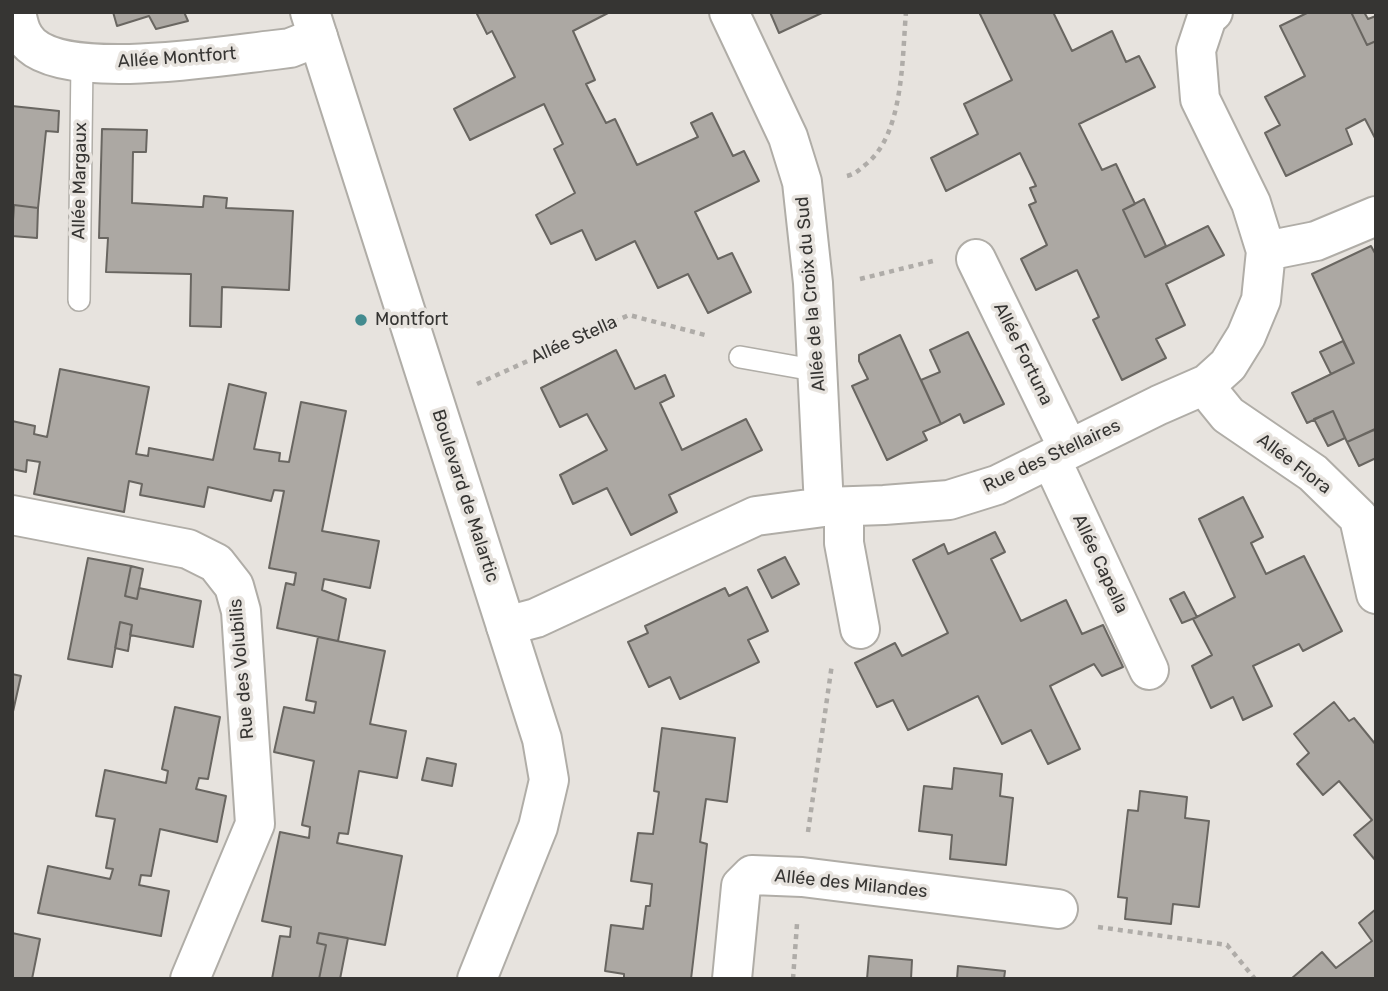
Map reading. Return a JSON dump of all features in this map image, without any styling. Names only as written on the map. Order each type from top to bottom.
[{"type":"street","name":"Allée de la Croix du Sud","points":[[729,12],[788,137],[802,182],[834,507],[844,543],[860,629]]},
{"type":"street","name":"Rue des Stellaires","points":[[506,626],[536,618],[757,516],[834,507],[949,500],[997,485],[1207,384],[1228,365],[1261,300],[1266,251],[1251,203],[1200,99],[1196,50],[1206,14]]},
{"type":"street","name":"Allée Montfort","points":[[16,26],[33,47],[54,57],[82,62],[146,63],[290,48],[314,25]]},
{"type":"street","name":"Boulevard de Malartic","points":[[314,25],[542,739],[549,780],[538,827],[477,979]]},
{"type":"street","points":[[1266,251],[1316,242],[1376,216]]},
{"type":"street","name":"Allée Fortuna","points":[[976,259],[1060,454]]},
{"type":"street","name":"Allée Flora","points":[[1207,384],[1228,415],[1313,472],[1359,518],[1376,594]]},
{"type":"street","name":"Allée Capella","points":[[1060,454],[1149,670]]},
{"type":"street","name":"Rue des Volubilis","points":[[12,515],[188,549],[216,563],[234,586],[241,611],[255,824],[190,979]]},
{"type":"street","name":"Allée des Milandes","points":[[732,979],[741,886],[752,875],[802,877],[1058,909]]},
{"type":"lane","name":"Allée Margaux","points":[[79,300],[82,62]]},
{"type":"lane","points":[[740,357],[802,368],[818,364]]},
{"type":"path","points":[[802,182],[853,175],[877,156],[893,122],[906,12]]},
{"type":"path","points":[[854,281],[950,257],[976,259]]},
{"type":"path","name":"Allée Stella","points":[[480,397],[476,384],[629,315],[721,338],[740,357]]},
{"type":"path","points":[[793,979],[802,877],[836,644],[860,629]]},
{"type":"path","points":[[1058,909],[1090,926],[1227,945],[1255,979]]},
{"type":"building","points":[[113,12],[184,12],[188,21],[156,29],[149,16],[117,26]]},
{"type":"building","points":[[476,12],[610,12],[573,31],[595,80],[586,84],[606,123],[615,119],[637,165],[698,137],[691,123],[712,113],[733,156],[744,151],[759,181],[695,212],[718,259],[732,253],[751,292],[708,313],[688,274],[658,288],[635,241],[596,260],[582,230],[551,244],[536,215],[575,193],[554,149],[563,144],[544,104],[470,140],[454,109],[515,77],[492,31],[487,34]]},
{"type":"building","points":[[770,12],[824,12],[779,33]]},
{"type":"building","points":[[979,12],[1053,12],[1072,51],[1112,31],[1126,62],[1139,56],[1155,87],[1079,124],[1102,170],[1116,164],[1135,204],[1123,210],[1145,257],[1208,226],[1224,255],[1166,284],[1185,325],[1156,339],[1166,358],[1122,380],[1093,320],[1099,317],[1077,270],[1036,290],[1021,259],[1047,245],[1029,205],[1036,202],[1030,188],[1036,186],[1020,153],[946,191],[931,158],[978,134],[964,104],[1012,80]]},
{"type":"building","points":[[1309,12],[1351,12],[1367,45],[1376,41],[1376,140],[1365,119],[1346,129],[1352,144],[1286,176],[1265,133],[1280,125],[1265,97],[1305,76],[1280,26]]},
{"type":"building","points":[[1351,12],[1364,12],[1368,19],[1376,16],[1376,41],[1367,45]]},
{"type":"building","points":[[12,106],[59,111],[58,132],[46,131],[38,208],[14,205],[12,229]]},
{"type":"building","points":[[102,129],[147,130],[146,152],[133,152],[132,203],[203,207],[204,196],[227,198],[226,208],[293,211],[289,290],[222,287],[221,327],[190,326],[191,274],[106,272],[108,238],[99,238]]},
{"type":"building","points":[[1144,199],[1166,246],[1145,257],[1123,210]]},
{"type":"building","points":[[14,205],[38,208],[37,238],[12,236]]},
{"type":"building","points":[[1371,246],[1376,255],[1376,429],[1347,442],[1333,411],[1307,423],[1292,393],[1354,363],[1312,274]]},
{"type":"building","points":[[968,332],[1004,404],[964,423],[960,414],[941,424],[921,380],[940,372],[930,350]]},
{"type":"building","points":[[900,335],[941,424],[923,432],[927,440],[887,460],[852,386],[868,379],[859,361],[859,355]]},
{"type":"building","points":[[1343,341],[1354,363],[1331,374],[1320,352]]},
{"type":"building","points":[[616,350],[635,389],[665,375],[674,396],[660,403],[682,450],[746,419],[762,450],[669,495],[677,512],[631,535],[607,488],[573,504],[560,475],[607,450],[587,414],[560,427],[541,388]]},
{"type":"building","points":[[60,369],[149,387],[136,454],[148,456],[149,448],[213,460],[229,384],[266,393],[254,449],[280,453],[279,461],[289,462],[301,402],[346,411],[322,531],[379,541],[370,588],[324,579],[322,590],[346,599],[338,641],[277,628],[286,583],[294,585],[296,573],[269,568],[284,491],[274,490],[271,501],[208,487],[204,507],[140,495],[142,484],[129,481],[124,512],[34,494],[40,462],[27,460],[26,472],[12,469],[12,421],[35,426],[34,434],[47,437]]},
{"type":"building","points":[[1333,411],[1345,438],[1328,446],[1314,419]]},
{"type":"building","points":[[1375,429],[1376,458],[1359,466],[1347,442]]},
{"type":"building","points":[[1243,497],[1263,537],[1251,543],[1266,574],[1304,556],[1342,631],[1303,651],[1299,644],[1253,666],[1272,706],[1243,720],[1233,697],[1211,708],[1192,666],[1212,655],[1193,619],[1235,597],[1199,519]]},
{"type":"building","points":[[995,532],[1005,552],[991,559],[1021,621],[1066,600],[1082,634],[1103,625],[1123,667],[1102,676],[1094,664],[1050,686],[1080,749],[1048,764],[1031,730],[1002,744],[978,696],[908,730],[893,700],[877,707],[855,663],[895,643],[902,656],[948,633],[913,560],[944,544],[948,554]]},
{"type":"building","points":[[785,557],[799,584],[772,598],[758,570]]},
{"type":"building","points":[[88,558],[131,566],[125,596],[137,599],[139,588],[201,601],[193,647],[130,635],[132,625],[120,622],[112,667],[68,659]]},
{"type":"building","points":[[131,566],[143,569],[137,599],[125,596]]},
{"type":"building","points":[[747,587],[768,631],[748,640],[759,662],[680,699],[670,677],[649,687],[628,642],[648,633],[645,626],[725,588],[729,596]]},
{"type":"building","points":[[1184,592],[1197,617],[1182,623],[1170,599]]},
{"type":"building","points":[[120,622],[132,625],[128,651],[115,648]]},
{"type":"building","points":[[318,637],[385,651],[370,724],[406,731],[397,778],[359,771],[348,834],[339,833],[337,843],[402,856],[385,945],[319,933],[317,943],[326,945],[319,979],[272,979],[280,936],[290,937],[291,927],[262,921],[280,832],[309,838],[310,827],[302,825],[314,761],[274,752],[284,707],[314,713],[316,702],[306,700]]},
{"type":"building","points":[[12,674],[21,676],[12,716]]},
{"type":"building","points":[[1334,702],[1349,721],[1354,718],[1376,745],[1376,861],[1354,835],[1372,820],[1339,781],[1323,795],[1297,764],[1309,753],[1294,734]]},
{"type":"building","points":[[175,707],[220,717],[208,779],[199,778],[196,789],[226,796],[217,842],[160,829],[151,876],[141,875],[139,885],[169,891],[161,936],[38,913],[48,866],[110,879],[113,869],[106,868],[115,819],[96,816],[105,770],[166,783],[168,771],[162,769]]},
{"type":"building","points":[[662,728],[735,738],[727,802],[706,799],[700,842],[707,844],[691,979],[624,979],[624,974],[605,971],[611,925],[643,929],[646,906],[650,906],[652,884],[631,881],[638,833],[653,834],[659,792],[654,791]]},
{"type":"building","points":[[427,758],[456,764],[452,786],[422,780]]},
{"type":"building","points":[[954,768],[1002,774],[1000,796],[1013,798],[1006,865],[950,859],[952,835],[919,831],[924,786],[952,789]]},
{"type":"building","points":[[1140,791],[1187,797],[1185,818],[1209,821],[1199,907],[1173,904],[1171,924],[1125,919],[1127,898],[1118,897],[1128,810],[1138,811]]},
{"type":"building","points":[[1376,909],[1376,979],[1291,979],[1322,952],[1336,968],[1372,941],[1359,923]]},
{"type":"building","points":[[12,933],[40,939],[32,979],[12,979]]},
{"type":"building","points":[[319,933],[348,938],[340,979],[319,979],[326,945],[317,943]]},
{"type":"building","points":[[869,956],[912,960],[911,979],[867,979]]},
{"type":"building","points":[[958,966],[1005,971],[1004,979],[957,979]]},
{"type":"place","name":"Montfort","points":[[361,320]]}]
